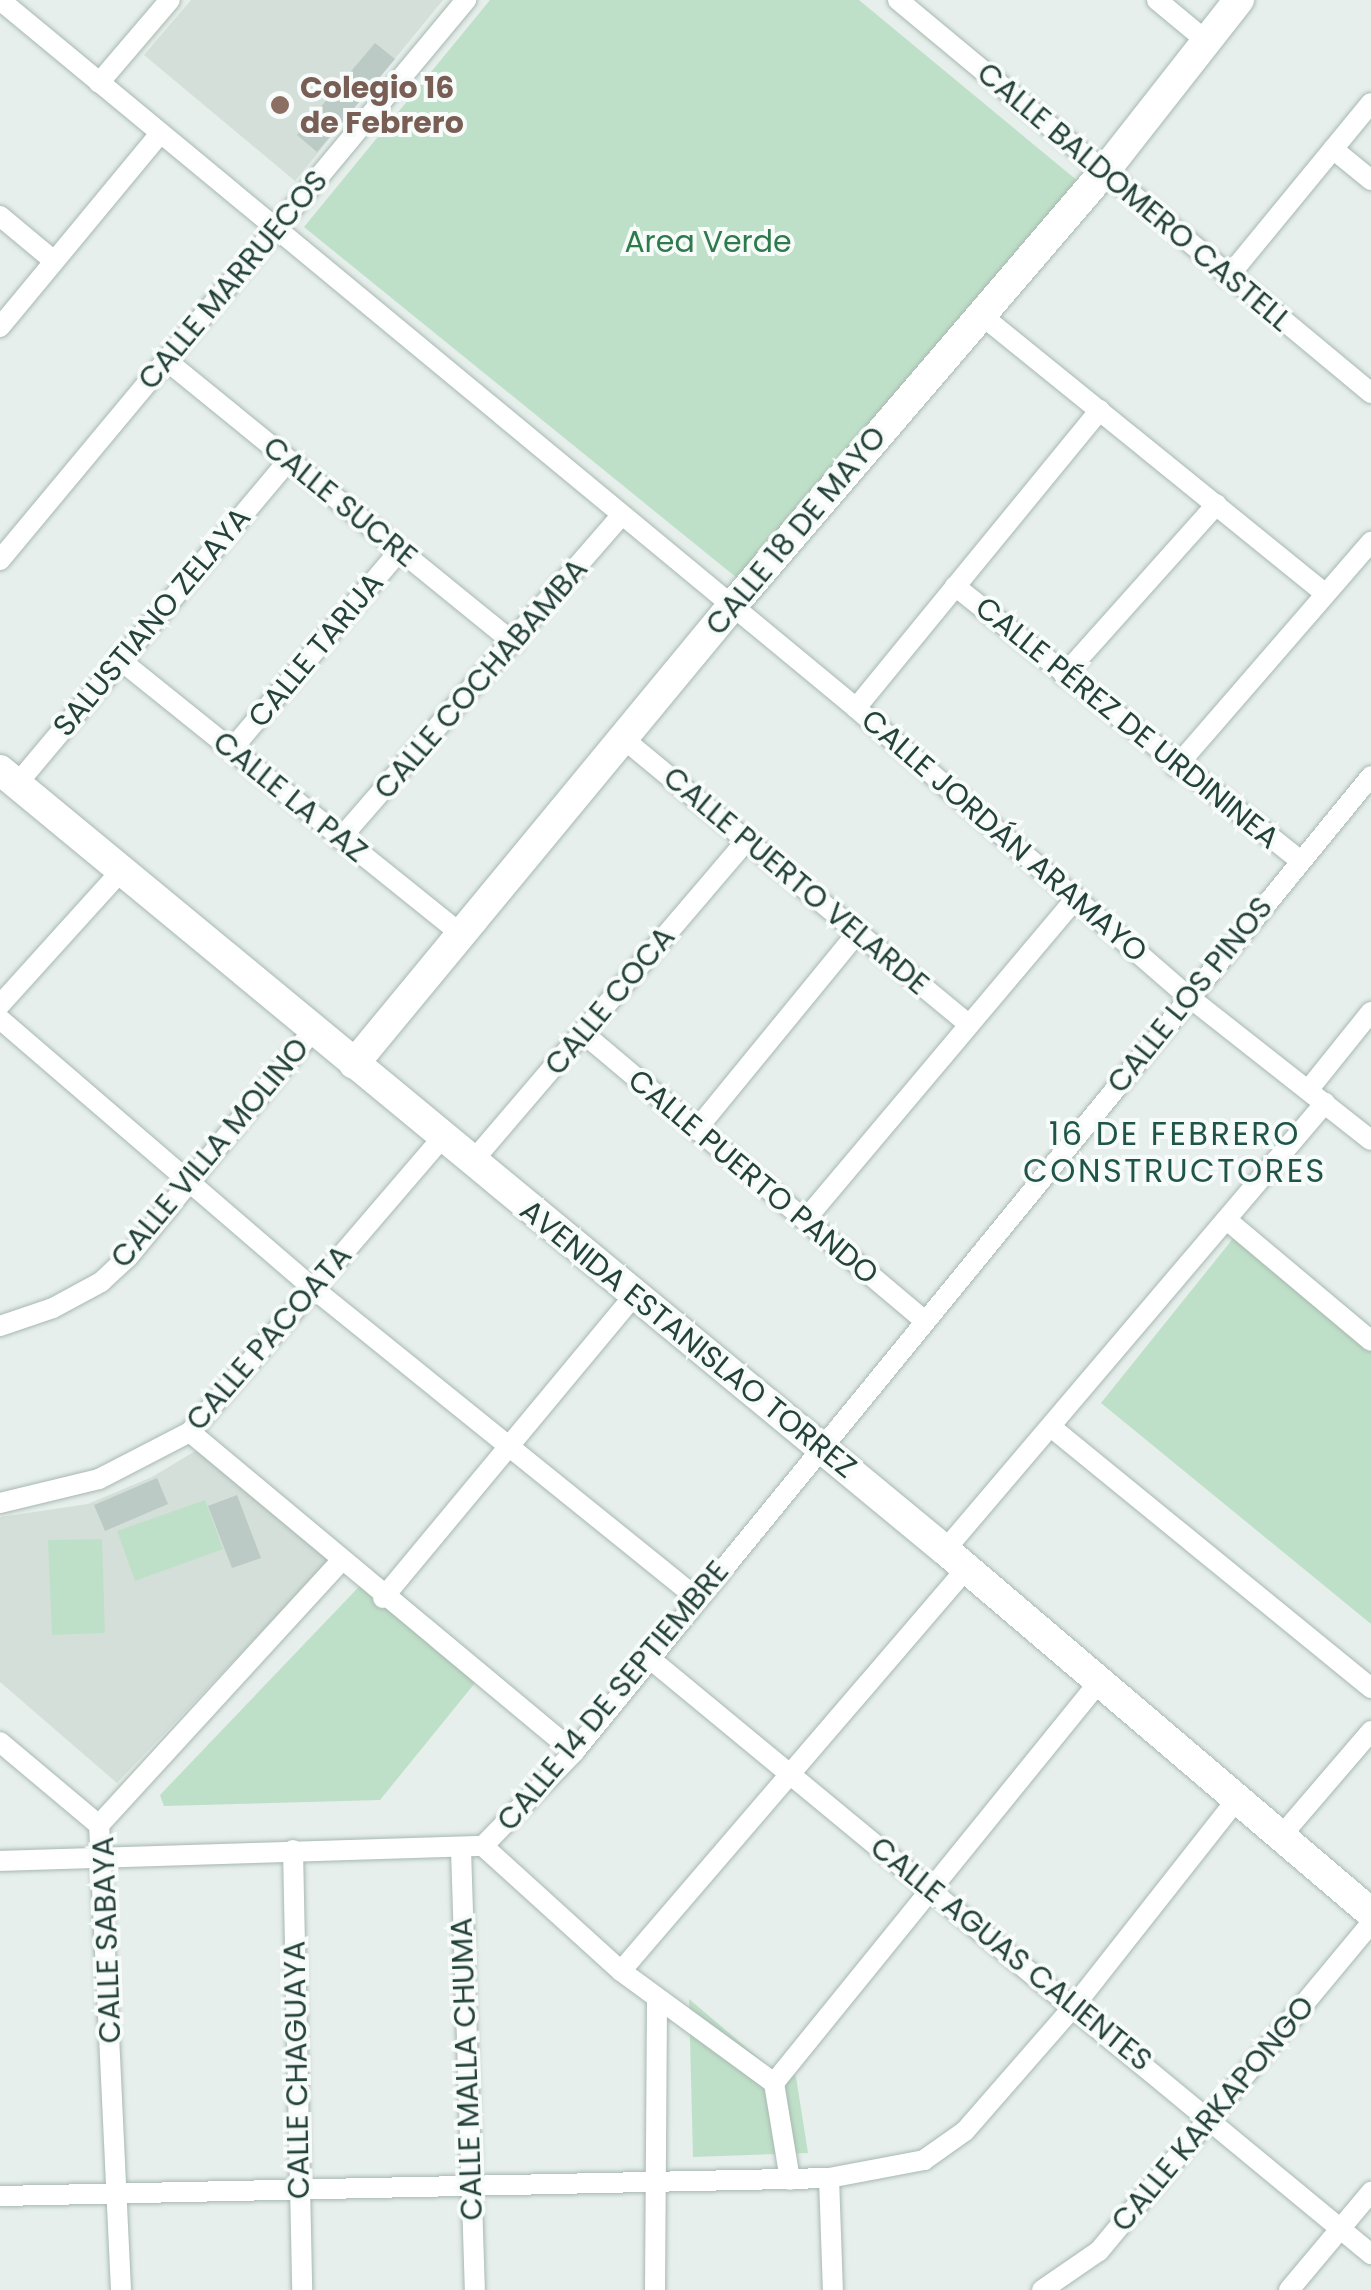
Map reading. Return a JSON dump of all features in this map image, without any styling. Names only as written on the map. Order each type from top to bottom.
[{"type":"street","name":"CALLE JORDÁN ARAMAYO","points":[[0,0],[272,232],[856,708],[1190,996],[1371,1140]]},
{"type":"street","points":[[99,83],[170,0]]},
{"type":"street","name":"CALLE MARRUECOS","points":[[0,560],[466,0]]},
{"type":"street","name":"CALLE BALDOMERO CASTELL","points":[[898,0],[1371,393]]},
{"type":"street","points":[[1157,0],[1206,40]]},
{"type":"street","name":"CALLE 18 DE MAYO","points":[[354,1064],[732,606],[1104,172],[1239,0]]},
{"type":"street","points":[[1228,277],[1371,103]]},
{"type":"street","points":[[0,328],[158,136]]},
{"type":"street","points":[[1332,149],[1371,180]]},
{"type":"street","points":[[0,216],[54,261]]},
{"type":"street","points":[[980,314],[1325,593]]},
{"type":"street","name":"CALLE SUCRE","points":[[167,361],[514,642]]},
{"type":"street","points":[[856,708],[1100,410]]},
{"type":"street","name":"SALUSTIANO ZELAYA","points":[[8,777],[119,660],[288,460]]},
{"type":"street","points":[[1064,675],[1217,504]]},
{"type":"street","name":"CALLE COCHABAMBA","points":[[340,839],[620,518]]},
{"type":"street","points":[[1176,767],[1371,542]]},
{"type":"street","name":"CALLE TARIJA","points":[[232,749],[400,550]]},
{"type":"street","name":"CALLE PÉREZ DE URDININEA","points":[[956,586],[1176,767],[1299,860]]},
{"type":"street","name":"CALLE LA PAZ","points":[[119,660],[462,934]]},
{"type":"street","name":"CALLE PUERTO VELARDE","points":[[624,740],[966,1022]]},
{"type":"street","name":"CALLE LOS PINOS","points":[[820,1447],[1371,776]]},
{"type":"street","name":"AVENIDA ESTANISLAO TORREZ","points":[[8,777],[820,1447],[1371,1913]]},
{"type":"street","name":"CALLE COCA","points":[[472,1162],[748,839]]},
{"type":"street","points":[[0,1005],[121,871]]},
{"type":"street","points":[[805,1220],[966,1022],[1076,898]]},
{"type":"street","points":[[696,1130],[858,931]]},
{"type":"street","points":[[621,1970],[792,1776],[1051,1427],[1228,1220],[1317,1096],[1371,1012]]},
{"type":"street","points":[[0,1019],[192,1179],[314,1289],[698,1598]]},
{"type":"street","name":"CALLE VILLA MOLINO","points":[[0,1326],[101,1282],[192,1179],[312,1030]]},
{"type":"street","name":"CALLE PUERTO PANDO","points":[[583,1033],[924,1320]]},
{"type":"street","name":"CALLE PACOATA","points":[[0,1503],[98,1479],[190,1432],[444,1136]]},
{"type":"street","points":[[1228,1220],[1371,1341]]},
{"type":"street","points":[[383,1598],[635,1294]]},
{"type":"street","points":[[1051,1427],[1371,1688]]},
{"type":"street","points":[[190,1432],[383,1598],[574,1752]]},
{"type":"street","name":"CALLE 14 DE SEPTIEMBRE","points":[[0,1861],[103,1854],[483,1846],[574,1752],[820,1447]]},
{"type":"street","name":"CALLE SABAYA","points":[[121,2290],[99,1825],[340,1562]]},
{"type":"street","name":"CALLE AGUAS CALIENTES","points":[[648,1657],[935,1889],[1371,2254]]},
{"type":"street","points":[[774,2083],[1099,1682]]},
{"type":"street","points":[[1282,1835],[1371,1731]]},
{"type":"street","points":[[0,1742],[99,1825]]},
{"type":"street","points":[[0,2196],[654,2179],[790,2180],[829,2178],[924,2160],[965,2132],[1075,2005],[1238,1798]]},
{"type":"street","points":[[483,1846],[621,1970],[774,2083],[790,2180]]},
{"type":"street","name":"CALLE MALLA CHUMA","points":[[461,1849],[474,2290]]},
{"type":"street","name":"CALLE CHAGUAYA","points":[[293,1850],[302,2290]]},
{"type":"street","name":"CALLE KARKAPONGO","points":[[1042,2290],[1099,2251],[1371,1923]]},
{"type":"street","points":[[655,2290],[658,1999]]},
{"type":"street","points":[[829,2178],[833,2290]]},
{"type":"street","points":[[1288,2290],[1371,2192]]},
{"type":"shaded area","name":"Colegio 16 de Febrero","points":[[191,0],[443,0],[295,181],[144,55]]},
{"type":"shaded area","points":[[207,1444],[335,1555],[117,1783],[0,1682],[0,1517],[88,1504],[152,1477]]},
{"type":"green space","name":"Area Verde","points":[[490,0],[859,0],[1079,182],[737,578],[304,227]]},
{"type":"green space","points":[[1235,1236],[1288,1278],[1299,1267],[1371,1327],[1371,1624],[1101,1403]]},
{"type":"green space","points":[[205,1500],[223,1549],[135,1581],[117,1531]]},
{"type":"green space","points":[[102,1539],[105,1633],[52,1635],[48,1540]]},
{"type":"green space","points":[[374,1571],[488,1667],[380,1800],[164,1806],[160,1795]]},
{"type":"green space","points":[[689,1999],[769,2067],[790,2069],[796,2077],[808,2153],[693,2157]]},
{"type":"building","points":[[375,43],[395,59],[317,152],[297,135]]},
{"type":"building","points":[[157,1478],[168,1504],[105,1531],[94,1505]]},
{"type":"building","points":[[237,1495],[261,1558],[232,1568],[208,1506]]},
{"type":"place","name":"Colegio 16 de Febrero","points":[[280,105]]},
{"type":"district","name":"16 DE FEBRERO CONSTRUCTORES","points":[[1175,1154]]}]
